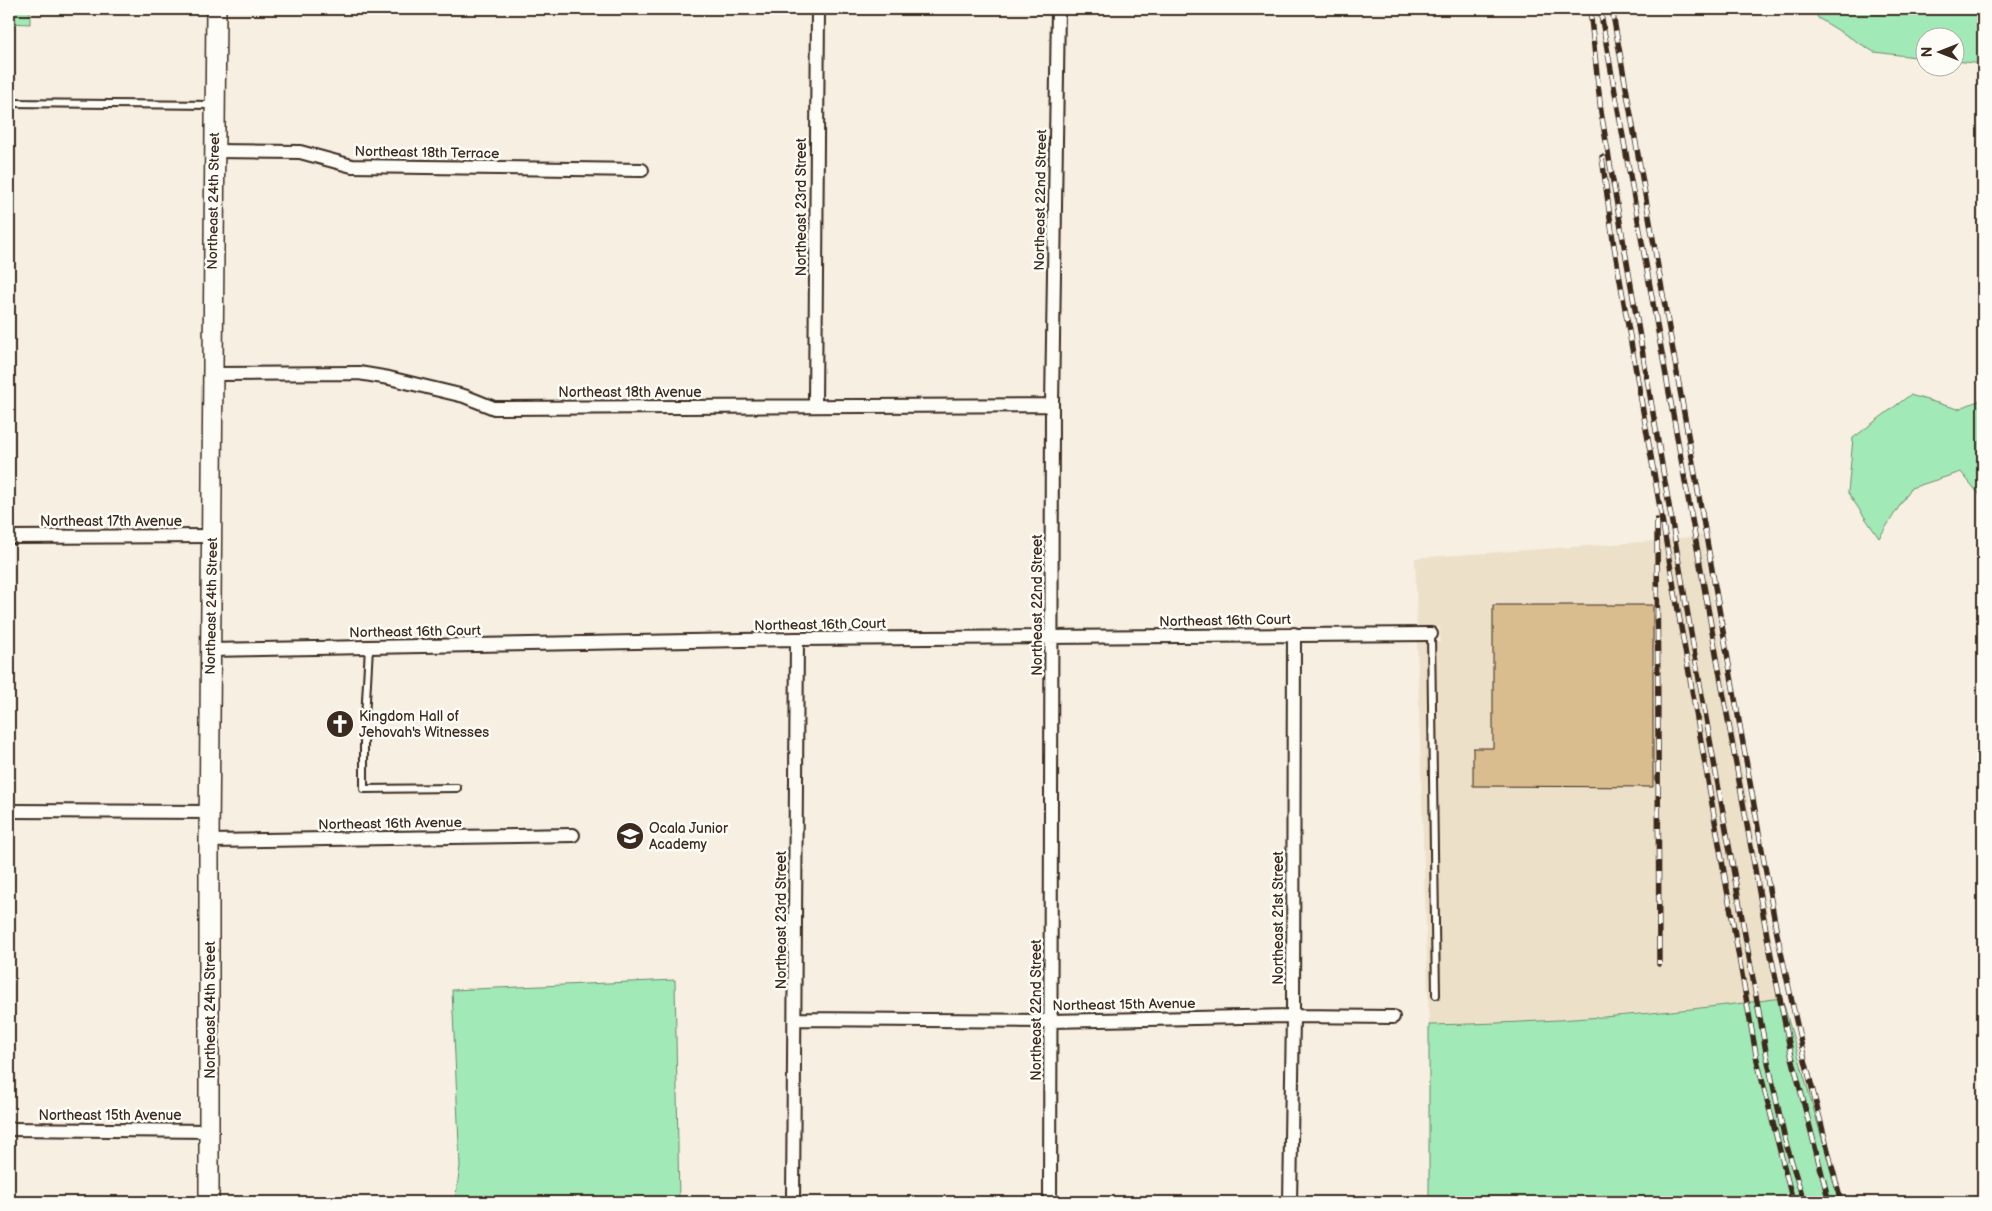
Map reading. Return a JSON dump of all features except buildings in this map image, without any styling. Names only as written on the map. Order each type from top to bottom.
[{"type":"street","name":"Northeast 24th Street","points":[[209,1202],[210,650],[213,536],[212,374],[216,9]]},
{"type":"street","name":"Northeast 23rd Street","points":[[814,406],[818,9]]},
{"type":"street","name":"Northeast 22nd Street","points":[[1050,1202],[1052,405],[1058,9]]},
{"type":"street","name":"Northeast 18th Terrace","points":[[214,151],[300,152],[352,166],[642,170]]},
{"type":"street","name":"Northeast 18th Avenue","points":[[212,374],[359,373],[389,378],[464,396],[494,408],[1052,405]]},
{"type":"street","name":"Northeast 17th Avenue","points":[[9,537],[213,536]]},
{"type":"street","name":"Northeast 21st Street","points":[[1290,1202],[1293,1016],[1294,634]]},
{"type":"street","name":"Northeast 16th Court","points":[[210,650],[797,639],[1431,634]]},
{"type":"street","name":"Northeast 23rd Street","points":[[793,1202],[797,639]]},
{"type":"street","points":[[9,811],[210,812]]},
{"type":"street","name":"Northeast 16th Avenue","points":[[209,841],[572,834]]},
{"type":"street","name":"Northeast 15th Avenue","points":[[795,1019],[1050,1021],[1293,1016],[1393,1017]]},
{"type":"street","name":"Northeast 15th Avenue","points":[[9,1129],[210,1131]]},
{"type":"lane","points":[[9,104],[214,105]]},
{"type":"lane","points":[[1431,634],[1436,995]]},
{"type":"lane","points":[[365,718],[369,647]]},
{"type":"lane","points":[[364,739],[364,789],[456,788]]},
{"type":"shaded area","points":[[1702,535],[1782,998],[1738,1004],[1514,1024],[1429,1025],[1417,642],[1440,642],[1440,627],[1417,626],[1415,558],[1656,541]]},
{"type":"green space","points":[[9,9],[30,9],[30,24],[9,23]]},
{"type":"green space","points":[[1814,9],[1983,9],[1983,64],[1964,62],[1964,28],[1914,28],[1914,57],[1874,52],[1818,18]]},
{"type":"green space","points":[[1910,395],[1958,409],[1983,399],[1983,499],[1961,472],[1911,488],[1879,538],[1848,493],[1853,438]]},
{"type":"green space","points":[[675,980],[679,1202],[455,1202],[460,1166],[452,990]]},
{"type":"green space","points":[[1782,998],[1840,1202],[1429,1202],[1429,1025],[1606,1017]]},
{"type":"railway","points":[[1590,9],[1601,112],[1699,679],[1767,1057],[1785,1140],[1804,1202]]},
{"type":"railway","points":[[1600,9],[1767,936],[1791,1053],[1829,1202]]},
{"type":"railway","points":[[1612,9],[1777,934],[1803,1052],[1841,1202]]},
{"type":"railway","points":[[1602,157],[1613,240],[1757,1060],[1793,1202]]},
{"type":"railway","points":[[1657,520],[1659,964]]},
{"type":"place","name":"Kingdom Hall of Jehovah's Witnesses","points":[[340,724]]},
{"type":"place","name":"Ocala Junior Academy","points":[[630,836]]}]
